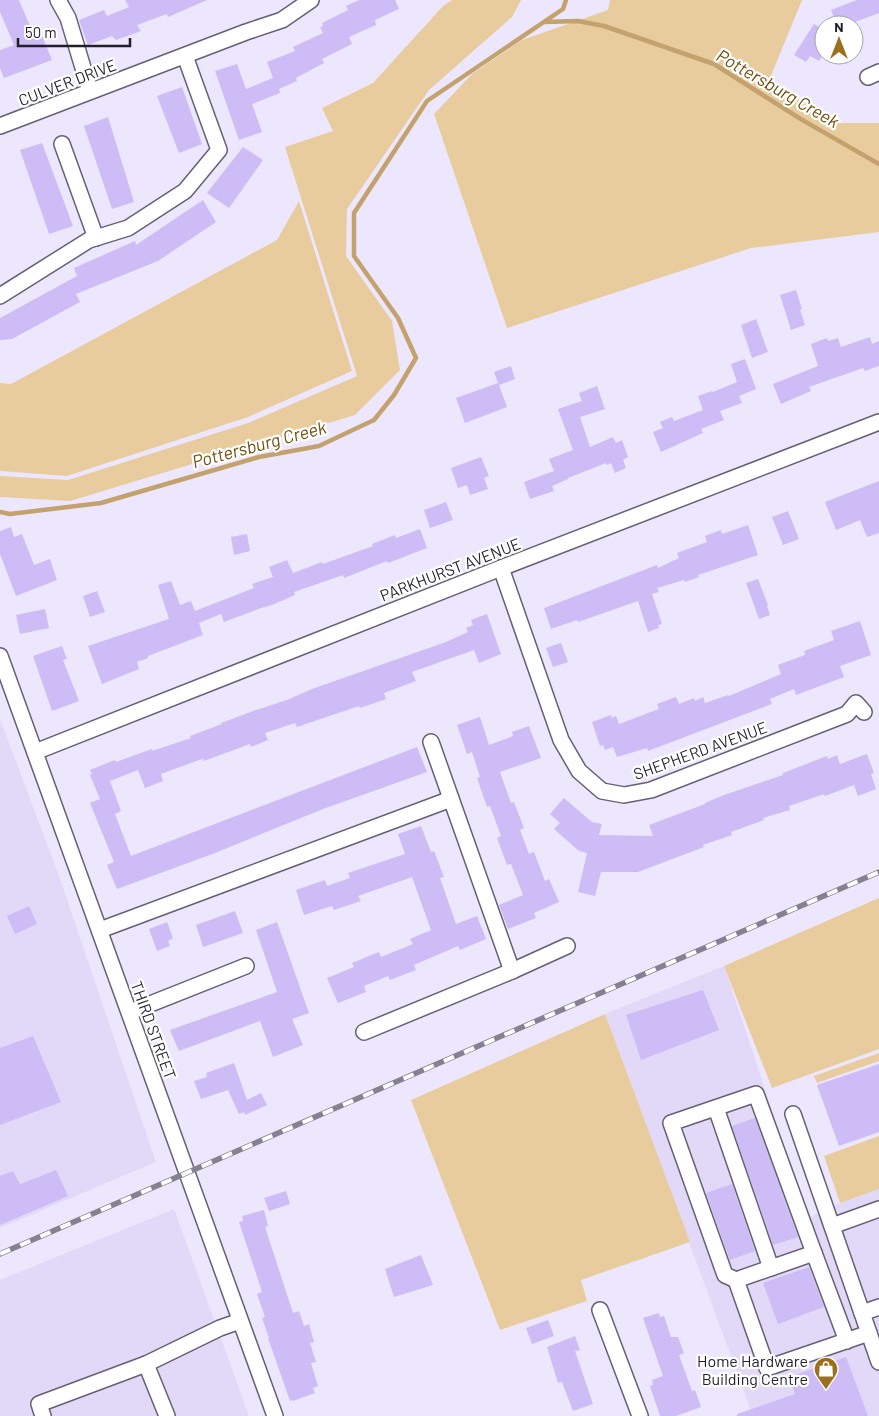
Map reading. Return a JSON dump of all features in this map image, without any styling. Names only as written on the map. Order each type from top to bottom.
[{"type":"street","points":[[58,0],[68,18],[90,91]]},
{"type":"street","name":"CULVER DRIVE","points":[[0,126],[282,20],[311,0]]},
{"type":"street","points":[[0,296],[89,240],[128,228],[185,191],[219,150],[185,56]]},
{"type":"street","points":[[62,144],[96,238]]},
{"type":"street","name":"PARKHURST AVENUE","points":[[35,752],[501,568],[879,422]]},
{"type":"street","name":"SHEPHERD AVENUE","points":[[501,568],[561,740],[579,771],[602,791],[624,795],[651,790],[847,714],[856,703],[864,712]]},
{"type":"street","name":"THIRD STREET","points":[[0,656],[275,1416]]},
{"type":"street","points":[[431,742],[512,971]]},
{"type":"street","points":[[100,930],[451,799]]},
{"type":"street","points":[[364,1032],[512,971],[567,946]]},
{"type":"street","points":[[130,1012],[246,966]]},
{"type":"street","points":[[814,1253],[736,1280],[725,1275],[671,1122],[756,1094],[847,1340]]},
{"type":"street","points":[[716,1108],[771,1268]]},
{"type":"street","points":[[793,1114],[879,1362]]},
{"type":"street","points":[[832,1226],[879,1209]]},
{"type":"street","points":[[736,1280],[767,1368],[869,1333]]},
{"type":"street","points":[[862,1313],[879,1307]]},
{"type":"street","points":[[600,1310],[640,1416]]},
{"type":"street","points":[[43,1416],[39,1404],[146,1364],[220,1328],[240,1321]]},
{"type":"street","points":[[146,1364],[166,1416]]},
{"type":"shaded area","points":[[452,0],[521,0],[512,17],[429,90],[347,209],[346,256],[392,321],[400,370],[355,415],[70,501],[0,497],[0,476],[68,480],[248,423],[357,376],[285,147],[333,131],[322,108],[373,83],[443,6]]},
{"type":"shaded area","points":[[610,0],[802,0],[768,83],[787,89],[829,123],[879,123],[879,232],[751,248],[507,328],[434,114],[472,74],[522,40],[608,10]]},
{"type":"shaded area","points":[[299,201],[352,371],[248,417],[67,476],[0,471],[0,383],[11,384],[277,240]]},
{"type":"shaded area","points":[[0,719],[59,876],[156,1162],[0,1228]]},
{"type":"shaded area","points":[[879,898],[879,1049],[772,1088],[724,966]]},
{"type":"shaded area","points":[[724,966],[808,1218],[840,1203],[879,1189],[879,1416],[753,1416],[605,1014]]},
{"type":"shaded area","points":[[605,1014],[690,1242],[581,1280],[587,1301],[500,1330],[411,1100]]},
{"type":"shaded area","points":[[879,1053],[879,1061],[817,1083],[814,1076]]},
{"type":"shaded area","points":[[879,1136],[879,1189],[840,1203],[824,1156]]},
{"type":"shaded area","points":[[174,1209],[249,1416],[0,1416],[0,1280]]},
{"type":"building","points":[[0,0],[19,0],[35,38],[42,36],[52,60],[4,78],[0,68],[0,50],[14,45],[0,12]]},
{"type":"building","points":[[125,0],[207,0],[168,17],[167,14],[137,25],[141,31],[116,40],[112,36],[88,45],[79,20],[104,10],[107,16],[129,7]]},
{"type":"building","points":[[359,0],[395,0],[399,9],[375,20],[376,25],[349,37],[352,44],[322,59],[324,63],[296,78],[297,81],[279,89],[280,93],[252,104],[262,132],[239,140],[215,71],[237,64],[246,89],[273,78],[267,62],[295,51],[293,47],[323,33],[320,27],[323,26],[322,23],[348,10],[346,6]]},
{"type":"building","points":[[857,0],[879,0],[879,13],[864,19],[864,15],[833,15],[831,10]]},
{"type":"building","points":[[814,24],[814,58],[810,56],[806,62],[794,55]]},
{"type":"building","points":[[182,87],[202,144],[179,153],[157,96]]},
{"type":"building","points":[[108,117],[134,202],[112,209],[84,126]]},
{"type":"building","points":[[42,143],[73,226],[49,234],[20,150]]},
{"type":"building","points":[[243,147],[263,160],[229,208],[207,193]]},
{"type":"building","points":[[203,200],[216,222],[158,261],[76,294],[80,302],[12,339],[0,340],[0,318],[77,276],[74,268],[135,241],[136,245]]},
{"type":"building","points":[[796,290],[805,325],[791,330],[780,295]]},
{"type":"building","points":[[756,319],[768,352],[752,358],[741,325]]},
{"type":"building","points":[[870,337],[872,344],[879,341],[879,366],[865,371],[863,368],[809,387],[811,391],[781,404],[773,384],[818,366],[811,344],[827,338],[828,341],[838,338],[841,347]]},
{"type":"building","points":[[745,359],[756,389],[739,396],[742,403],[720,411],[724,420],[701,429],[703,433],[661,452],[653,432],[663,428],[660,422],[672,417],[674,421],[703,410],[698,396],[737,382],[731,364]]},
{"type":"building","points":[[511,366],[515,379],[499,385],[507,407],[465,423],[456,398],[498,383],[494,372]]},
{"type":"building","points":[[597,386],[605,409],[580,417],[590,447],[613,437],[616,443],[622,440],[628,457],[623,460],[626,468],[615,473],[611,463],[607,465],[606,463],[552,486],[554,491],[530,499],[524,482],[554,471],[549,459],[573,450],[558,409],[582,401],[579,393]]},
{"type":"building","points":[[481,457],[489,476],[484,478],[488,489],[470,495],[467,485],[458,488],[451,468]]},
{"type":"building","points":[[879,481],[879,533],[867,537],[860,520],[836,530],[825,502]]},
{"type":"building","points":[[446,502],[453,520],[430,528],[424,510]]},
{"type":"building","points":[[788,511],[799,539],[783,545],[772,517]]},
{"type":"building","points":[[748,525],[758,555],[698,575],[699,577],[685,582],[684,580],[657,588],[659,592],[652,594],[662,624],[658,625],[659,628],[648,632],[638,601],[578,622],[577,620],[551,629],[544,608],[657,565],[658,568],[679,558],[677,553],[707,542],[705,536],[721,530],[722,534]]},
{"type":"building","points":[[11,527],[14,537],[22,534],[34,565],[50,559],[57,580],[16,596],[0,554],[0,531]]},
{"type":"building","points":[[420,529],[427,548],[344,578],[343,575],[294,592],[295,595],[272,605],[224,622],[221,614],[199,623],[203,635],[148,656],[148,658],[137,662],[139,669],[102,684],[88,646],[169,619],[158,585],[171,581],[180,605],[191,601],[195,611],[254,588],[252,584],[273,577],[269,567],[287,560],[293,573],[373,546],[372,544],[395,535],[396,538]]},
{"type":"building","points":[[247,534],[250,551],[234,555],[231,537]]},
{"type":"building","points":[[758,579],[770,615],[759,619],[746,583]]},
{"type":"building","points":[[97,591],[105,612],[90,617],[83,596]]},
{"type":"building","points":[[45,609],[49,628],[20,634],[16,615]]},
{"type":"building","points":[[487,614],[501,654],[479,663],[474,650],[412,672],[416,681],[384,693],[386,699],[297,727],[295,723],[265,733],[268,740],[251,747],[250,744],[204,761],[203,759],[199,760],[161,774],[163,781],[145,788],[138,770],[110,781],[121,811],[115,814],[131,856],[417,747],[427,772],[323,809],[215,853],[117,889],[107,865],[114,862],[90,803],[100,799],[90,775],[92,774],[90,770],[115,760],[116,762],[191,738],[190,736],[221,723],[446,642],[468,632],[466,628],[473,625],[471,620]]},
{"type":"building","points":[[860,621],[871,655],[840,666],[844,677],[796,695],[794,689],[770,699],[772,704],[648,751],[647,748],[617,757],[613,747],[605,750],[603,745],[600,746],[592,722],[611,715],[612,718],[616,716],[619,724],[659,709],[657,704],[676,697],[679,704],[694,698],[695,701],[703,697],[705,703],[729,696],[781,674],[778,665],[805,655],[804,651],[834,640],[831,631]]},
{"type":"building","points":[[561,643],[568,662],[553,667],[546,648]]},
{"type":"building","points":[[62,646],[67,659],[63,660],[79,701],[52,711],[33,656]]},
{"type":"building","points":[[480,717],[489,745],[513,736],[512,732],[529,726],[541,758],[500,772],[511,803],[514,802],[524,828],[520,830],[529,854],[534,852],[545,881],[549,879],[559,902],[534,913],[536,918],[508,929],[499,905],[523,895],[511,864],[507,865],[497,838],[501,836],[490,806],[487,807],[477,778],[480,777],[472,752],[467,754],[457,725]]},
{"type":"building","points":[[867,754],[874,773],[871,774],[876,789],[858,796],[854,785],[825,796],[824,794],[789,806],[790,810],[763,818],[764,820],[731,832],[732,835],[638,872],[601,872],[595,896],[578,892],[587,853],[579,851],[554,829],[560,823],[550,814],[564,798],[592,822],[602,824],[599,835],[653,836],[649,825],[724,795],[783,775],[783,773],[827,756],[828,759],[837,755],[840,764]]},
{"type":"building","points":[[421,826],[431,852],[434,851],[444,877],[440,878],[456,924],[477,916],[486,939],[460,950],[458,946],[414,965],[416,970],[390,980],[388,976],[364,986],[366,992],[338,1003],[327,978],[354,967],[352,963],[379,952],[381,957],[413,944],[410,939],[431,930],[412,877],[358,896],[361,901],[334,910],[332,906],[304,915],[296,890],[325,880],[327,886],[350,878],[348,873],[405,854],[398,834]]},
{"type":"building","points":[[29,906],[37,924],[15,934],[7,916]]},
{"type":"building","points":[[235,911],[243,933],[203,947],[196,925]]},
{"type":"building","points":[[167,922],[173,938],[168,941],[170,946],[157,951],[149,929]]},
{"type":"building","points":[[277,922],[309,1013],[292,1019],[303,1045],[273,1057],[260,1021],[179,1051],[170,1030],[277,992],[256,930]]},
{"type":"building","points":[[703,990],[719,1030],[641,1060],[626,1015]]},
{"type":"building","points":[[33,1036],[61,1102],[0,1125],[0,1048]]},
{"type":"building","points":[[234,1063],[247,1100],[261,1093],[267,1105],[245,1115],[244,1112],[239,1114],[228,1090],[201,1099],[194,1081],[207,1077],[206,1073]]},
{"type":"building","points":[[879,1064],[879,1132],[839,1146],[817,1085]]},
{"type":"building","points":[[755,1118],[798,1237],[773,1245],[732,1126]]},
{"type":"building","points":[[56,1170],[68,1196],[0,1225],[0,1176],[13,1171],[20,1184]]},
{"type":"building","points":[[732,1184],[755,1251],[730,1260],[706,1193]]},
{"type":"building","points":[[286,1191],[290,1204],[269,1211],[264,1198]]},
{"type":"building","points":[[264,1210],[268,1226],[265,1227],[293,1313],[299,1311],[304,1326],[309,1324],[314,1342],[310,1343],[316,1362],[311,1363],[318,1386],[313,1388],[315,1393],[293,1401],[290,1401],[268,1338],[262,1318],[265,1317],[257,1294],[262,1292],[239,1222],[243,1221],[242,1216]]},
{"type":"building","points":[[421,1255],[433,1285],[394,1297],[385,1269]]},
{"type":"building","points":[[809,1267],[824,1307],[778,1324],[763,1283]]},
{"type":"building","points":[[659,1313],[660,1317],[664,1316],[671,1337],[678,1337],[684,1353],[679,1355],[692,1391],[695,1390],[701,1407],[676,1416],[660,1416],[650,1386],[653,1385],[652,1380],[663,1376],[643,1318]]},
{"type":"building","points":[[548,1320],[554,1336],[532,1344],[526,1328]]},
{"type":"building","points":[[575,1336],[580,1350],[575,1351],[593,1404],[573,1411],[562,1382],[558,1383],[547,1347]]},
{"type":"building","name":"Home Hardware Building Centre","points":[[846,1357],[868,1416],[737,1416],[737,1414],[795,1394],[789,1377]]},
{"type":"waterway","name":"Pottersburg Creek","points":[[0,512],[10,514],[101,503],[259,457],[319,446],[374,420],[394,395],[416,358],[398,318],[354,256],[354,213],[427,101],[563,9],[566,0]]},
{"type":"waterway","name":"Pottersburg Creek","points":[[545,22],[578,21],[604,26],[714,64],[799,118],[879,164]]},
{"type":"railway","points":[[0,1254],[879,872]]},
{"type":"place","name":"Home Hardware Building Centre","points":[[826,1390]]}]
